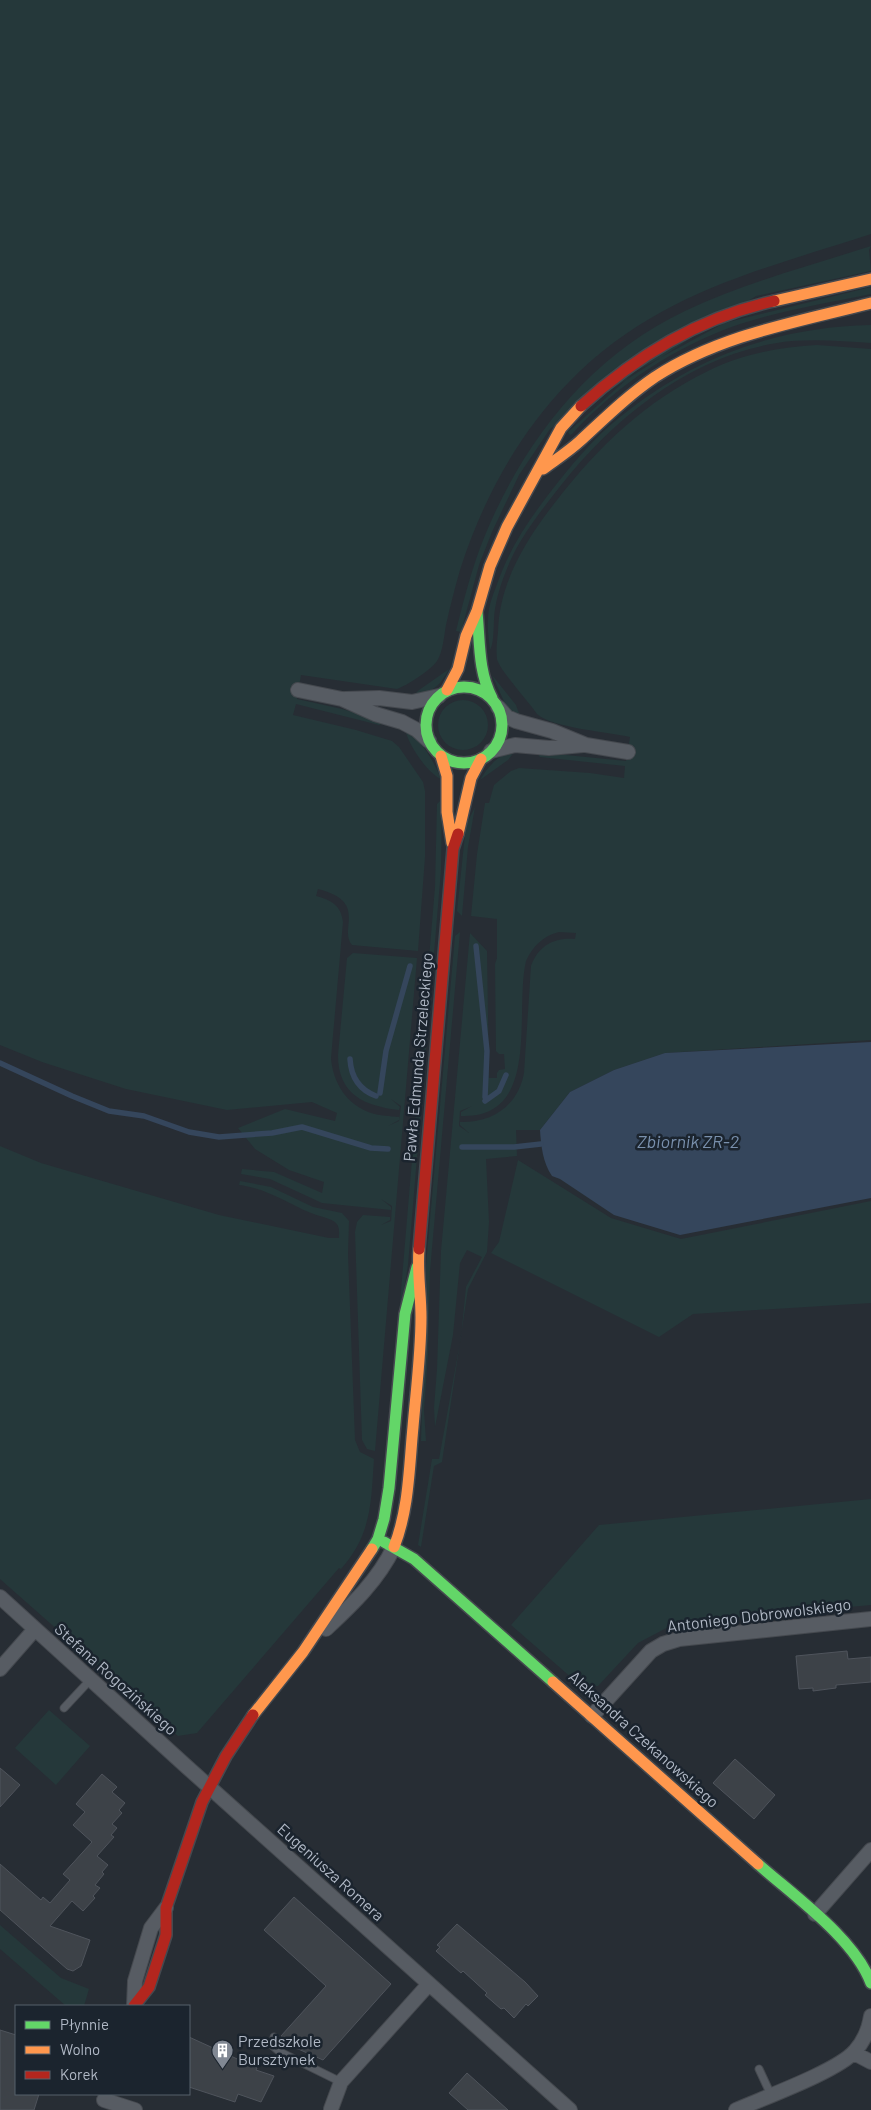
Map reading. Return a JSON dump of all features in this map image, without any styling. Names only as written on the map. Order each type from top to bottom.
[{"type":"main road","points":[[477,611],[481,637],[482,680],[495,703],[502,727],[500,737],[486,755],[460,763],[442,756],[429,741],[425,722],[427,712],[443,693],[458,669],[466,636],[477,611],[485,581],[503,535],[517,506],[538,473],[561,428],[581,406],[620,373],[670,340],[694,328],[750,306],[871,279]]},
{"type":"main road","points":[[538,473],[578,443],[621,402],[647,383],[712,347],[753,332],[871,303]]},
{"type":"main road","points":[[831,314],[863,316]]},
{"type":"main road","points":[[443,693],[467,686],[476,688],[495,703]]},
{"type":"main road","name":"Pawła Edmunda Strzeleckiego","points":[[166,1908],[202,1802],[209,1787],[260,1705],[302,1652],[358,1572],[378,1539],[384,1519],[389,1488],[403,1331],[417,1267],[453,849],[464,814],[469,783],[486,755]]},
{"type":"main road","name":"Pawła Edmunda Strzeleckiego","points":[[442,756],[447,776],[447,812],[453,849]]},
{"type":"main road","name":"Pawła Edmunda Strzeleckiego","points":[[394,1547],[403,1524],[407,1497],[416,1393],[421,1315],[417,1267]]},
{"type":"main road","name":"Aleksandra Czekanowskiego","points":[[378,1539],[414,1559],[815,1914],[857,1953],[871,1982]]},
{"type":"street","points":[[298,690],[342,699],[410,726],[429,741]]},
{"type":"street","points":[[342,699],[378,698],[412,702],[443,693]]},
{"type":"street","points":[[495,703],[511,720],[552,731],[586,745],[628,752]]},
{"type":"street","points":[[486,755],[515,745],[549,748],[586,745]]},
{"type":"street","name":"Pawła Edmunda Strzeleckiego","points":[[302,1652],[362,1595],[384,1566],[394,1547]]},
{"type":"street","name":"Stefana Rogozińskiego","points":[[0,1596],[209,1787]]},
{"type":"street","name":"Antoniego Dobrowolskiego","points":[[592,1716],[640,1661],[651,1650],[663,1644],[679,1639],[871,1620]]},
{"type":"street","points":[[0,1669],[35,1629]]},
{"type":"street","name":"Eugeniusza Romera","points":[[209,1787],[570,2110]]},
{"type":"street","points":[[815,1914],[871,1850]]},
{"type":"street","name":"Pawła Edmunda Strzeleckiego","points":[[134,2005],[135,1981],[151,1928],[166,1908]]},
{"type":"street","points":[[331,2109],[341,2082],[429,1984]]},
{"type":"street","points":[[736,2110],[832,2067],[854,2053],[868,2031],[871,2016]]},
{"type":"street","points":[[854,2053],[871,2062]]},
{"type":"street","points":[[102,2104],[134,2110]]},
{"type":"lane","points":[[64,1708],[91,1679]]},
{"type":"lane","points":[[274,2036],[273,2046],[280,2052],[341,2082]]},
{"type":"lane","points":[[759,2069],[771,2095]]},
{"type":"shaded area","points":[[0,0],[871,0],[871,234],[788,260],[710,288],[673,306],[637,327],[602,352],[569,382],[551,402],[518,446],[491,494],[479,519],[460,570],[449,611],[441,653],[434,665],[424,673],[397,689],[301,675],[297,699],[342,709],[386,722],[379,725],[296,704],[293,715],[392,741],[399,747],[423,782],[425,791],[425,857],[418,951],[352,945],[348,931],[349,916],[343,901],[334,894],[318,889],[316,896],[326,899],[338,907],[343,922],[331,1058],[332,1067],[338,1084],[348,1099],[355,1105],[374,1114],[399,1117],[399,1120],[388,1126],[399,1121],[401,1106],[391,1099],[400,1107],[399,1110],[387,1108],[375,1105],[356,1096],[348,1089],[339,1069],[338,1055],[347,958],[353,953],[417,958],[375,1451],[367,1449],[362,1440],[355,1232],[357,1222],[363,1215],[390,1217],[390,1220],[381,1225],[391,1221],[392,1206],[381,1199],[391,1207],[391,1210],[322,1203],[270,1179],[241,1174],[242,1169],[274,1172],[322,1193],[324,1182],[289,1170],[255,1149],[238,1128],[285,1109],[335,1121],[337,1113],[312,1102],[227,1110],[126,1089],[42,1062],[0,1045]]},
{"type":"shaded area","points":[[871,246],[869,250],[871,271],[756,296],[550,429],[519,475],[492,532],[479,565],[461,632],[456,631],[480,548],[514,475],[560,409],[587,380],[617,353],[650,330],[685,311],[753,283]]},
{"type":"shaded area","points":[[871,287],[871,294],[756,319],[693,343],[649,368],[609,399],[572,434],[570,435],[568,432],[636,371],[724,323]]},
{"type":"shaded area","points":[[871,325],[871,343],[821,340],[792,341],[758,347],[725,357],[693,371],[663,389],[608,433],[562,484],[518,545],[500,588],[495,609],[493,642],[490,650],[489,607],[501,574],[518,538],[556,485],[582,454],[620,417],[648,396],[677,378],[707,362],[738,349],[769,339],[802,332],[836,327]]},
{"type":"shaded area","points":[[817,345],[871,349],[871,1040],[665,1053],[614,1070],[570,1092],[540,1130],[516,1130],[517,1156],[486,1159],[489,1222],[487,1252],[468,1289],[461,1333],[466,1287],[482,1257],[467,1250],[460,1263],[453,1335],[435,1427],[434,1408],[441,1251],[470,933],[487,951],[489,1078],[497,1078],[499,1070],[505,1069],[504,1054],[499,1054],[496,1051],[495,964],[497,958],[497,919],[471,916],[477,854],[485,803],[489,803],[494,785],[511,771],[519,768],[590,773],[624,778],[625,766],[540,757],[536,752],[626,761],[630,737],[567,726],[544,719],[537,714],[509,679],[497,659],[497,642],[503,596],[509,578],[525,545],[573,480],[607,443],[664,396],[721,365],[761,352]],"holes":[[[559,932],[576,933],[575,939],[554,941],[548,944],[542,948],[534,959],[531,966],[524,1073],[521,1085],[510,1103],[493,1116],[472,1122],[460,1122],[460,1125],[469,1133],[459,1126],[460,1111],[472,1106],[461,1112],[461,1116],[487,1112],[504,1100],[514,1082],[522,1033],[523,982],[526,961],[535,946],[548,936]]]},
{"type":"shaded area","points":[[449,669],[435,688],[413,696],[419,690]]},
{"type":"shaded area","points":[[492,675],[516,705],[521,719],[507,708]]},
{"type":"shaded area","points":[[463,700],[472,702],[483,711],[488,725],[486,734],[477,745],[463,750],[454,748],[443,739],[438,725],[440,716],[449,705]]},
{"type":"shaded area","points":[[405,728],[426,751],[441,779],[430,771],[418,757]]},
{"type":"shaded area","points":[[515,751],[508,760],[480,780],[494,761],[503,755]]},
{"type":"shaded area","points":[[442,799],[441,870],[408,1265],[397,1338],[435,887],[437,804]]},
{"type":"shaded area","points":[[475,807],[468,847],[462,916],[457,911],[466,825]]},
{"type":"shaded area","points":[[460,932],[430,1271],[428,1355],[424,1410],[426,1441],[421,1441],[426,1265],[455,936]]},
{"type":"shaded area","points":[[0,1146],[41,1163],[219,1215],[329,1238],[339,1238],[338,1226],[334,1221],[311,1213],[258,1189],[239,1185],[240,1181],[271,1187],[313,1207],[342,1213],[349,1221],[348,1254],[355,1440],[360,1452],[374,1459],[368,1517],[359,1543],[341,1569],[339,1568],[197,1733],[178,1736],[0,1579]]},
{"type":"shaded area","points":[[518,1160],[611,1218],[681,1239],[871,1201],[871,1303],[693,1314],[659,1337],[491,1253],[499,1242]]},
{"type":"shaded area","points":[[460,1344],[442,1462],[434,1466],[421,1547],[418,1545],[432,1459],[439,1459]]},
{"type":"shaded area","points":[[871,1499],[871,1605],[676,1623],[638,1643],[598,1686],[581,1686],[511,1625],[599,1525]]},
{"type":"shaded area","points":[[49,1710],[90,1746],[56,1785],[15,1748]]},
{"type":"shaded area","points":[[0,1925],[61,1978],[89,1989],[84,2005],[65,2005],[0,1949]]},
{"type":"water","name":"Zbiornik ZR-2","points":[[871,1042],[871,1198],[680,1235],[614,1215],[560,1179],[552,1176],[546,1166],[540,1130],[570,1092],[614,1070],[665,1053]]},
{"type":"building","points":[[847,1651],[848,1659],[871,1657],[871,1682],[836,1685],[836,1688],[813,1691],[813,1688],[799,1689],[796,1656]]},
{"type":"building","points":[[735,1759],[775,1795],[754,1819],[713,1783]]},
{"type":"building","points":[[0,1768],[20,1785],[0,1807]]},
{"type":"building","points":[[102,1774],[117,1787],[112,1792],[125,1803],[119,1810],[122,1813],[112,1824],[117,1828],[111,1835],[114,1837],[97,1856],[108,1865],[102,1872],[104,1874],[95,1885],[100,1888],[93,1896],[95,1898],[83,1911],[72,1901],[50,1926],[90,1940],[81,1966],[73,1971],[67,1969],[0,1910],[0,1864],[41,1900],[43,1897],[50,1903],[70,1880],[63,1874],[92,1842],[73,1825],[85,1812],[76,1804]]},
{"type":"building","points":[[294,1897],[391,1984],[323,2060],[296,2048],[281,2036],[326,1986],[264,1930]]},
{"type":"building","points":[[457,1924],[525,1982],[538,1996],[528,2006],[526,2004],[514,2018],[504,2008],[501,2009],[485,1995],[487,1993],[463,1971],[461,1973],[436,1951],[440,1947],[437,1945]]},
{"type":"building","points":[[0,2030],[15,2035],[15,2095],[39,2095],[34,2110],[0,2110]]},
{"type":"building","name":"Przedszkole Bursztynek","points":[[190,2037],[257,2068],[256,2070],[274,2076],[261,2102],[238,2094],[235,2102],[190,2087]]},
{"type":"building","points":[[467,2073],[508,2110],[468,2110],[449,2093]]},
{"type":"waterway","points":[[476,946],[487,1051],[485,1097]]},
{"type":"waterway","points":[[380,1093],[386,1051],[410,966]]},
{"type":"waterway","points":[[350,1059],[352,1072],[357,1082],[365,1090],[376,1096]]},
{"type":"waterway","points":[[0,1063],[109,1111],[144,1116],[189,1132],[219,1137],[272,1133],[302,1127],[371,1148],[388,1149]]},
{"type":"waterway","points":[[485,1101],[499,1091],[506,1075]]},
{"type":"waterway","points":[[462,1147],[514,1147],[541,1144]]},
{"type":"traffic: fast","points":[[477,612],[482,667],[487,688],[492,698]]},
{"type":"traffic: fast","points":[[457,687],[471,687],[485,693],[496,704],[502,718],[502,725],[499,740],[491,752],[471,763],[457,763],[443,757],[432,746],[426,732],[426,718],[432,704],[443,693],[457,687]]},
{"type":"traffic: fast","points":[[372,1549],[378,1539],[384,1519],[389,1488],[405,1314],[417,1267]]},
{"type":"traffic: fast","points":[[384,1542],[414,1559],[553,1682]]},
{"type":"traffic: fast","points":[[758,1864],[837,1934],[863,1966],[871,1983]]},
{"type":"traffic: slow","points":[[774,301],[871,279]]},
{"type":"traffic: slow","points":[[543,469],[575,445],[635,392],[655,377],[680,363],[706,350],[760,331],[871,303]]},
{"type":"traffic: slow","points":[[447,690],[458,669],[466,636],[477,611],[490,566],[507,527],[561,428],[581,406]]},
{"type":"traffic: slow","points":[[441,756],[447,776],[447,812],[452,843]]},
{"type":"traffic: slow","points":[[458,834],[471,778],[481,759]]},
{"type":"traffic: slow","points":[[394,1547],[406,1503],[418,1372],[421,1317],[419,1249]]},
{"type":"traffic: slow","points":[[253,1715],[303,1652],[372,1549]]},
{"type":"traffic: slow","points":[[553,1682],[758,1864]]},
{"type":"traffic: jam","points":[[581,406],[624,371],[671,341],[721,317],[774,301]]},
{"type":"traffic: jam","points":[[419,1249],[453,849],[458,834]]},
{"type":"traffic: jam","points":[[135,2005],[149,1987],[166,1935],[166,1908],[202,1802],[226,1756],[253,1715]]},
{"type":"place","name":"Przedszkole Bursztynek","points":[[222,2069]]}]
